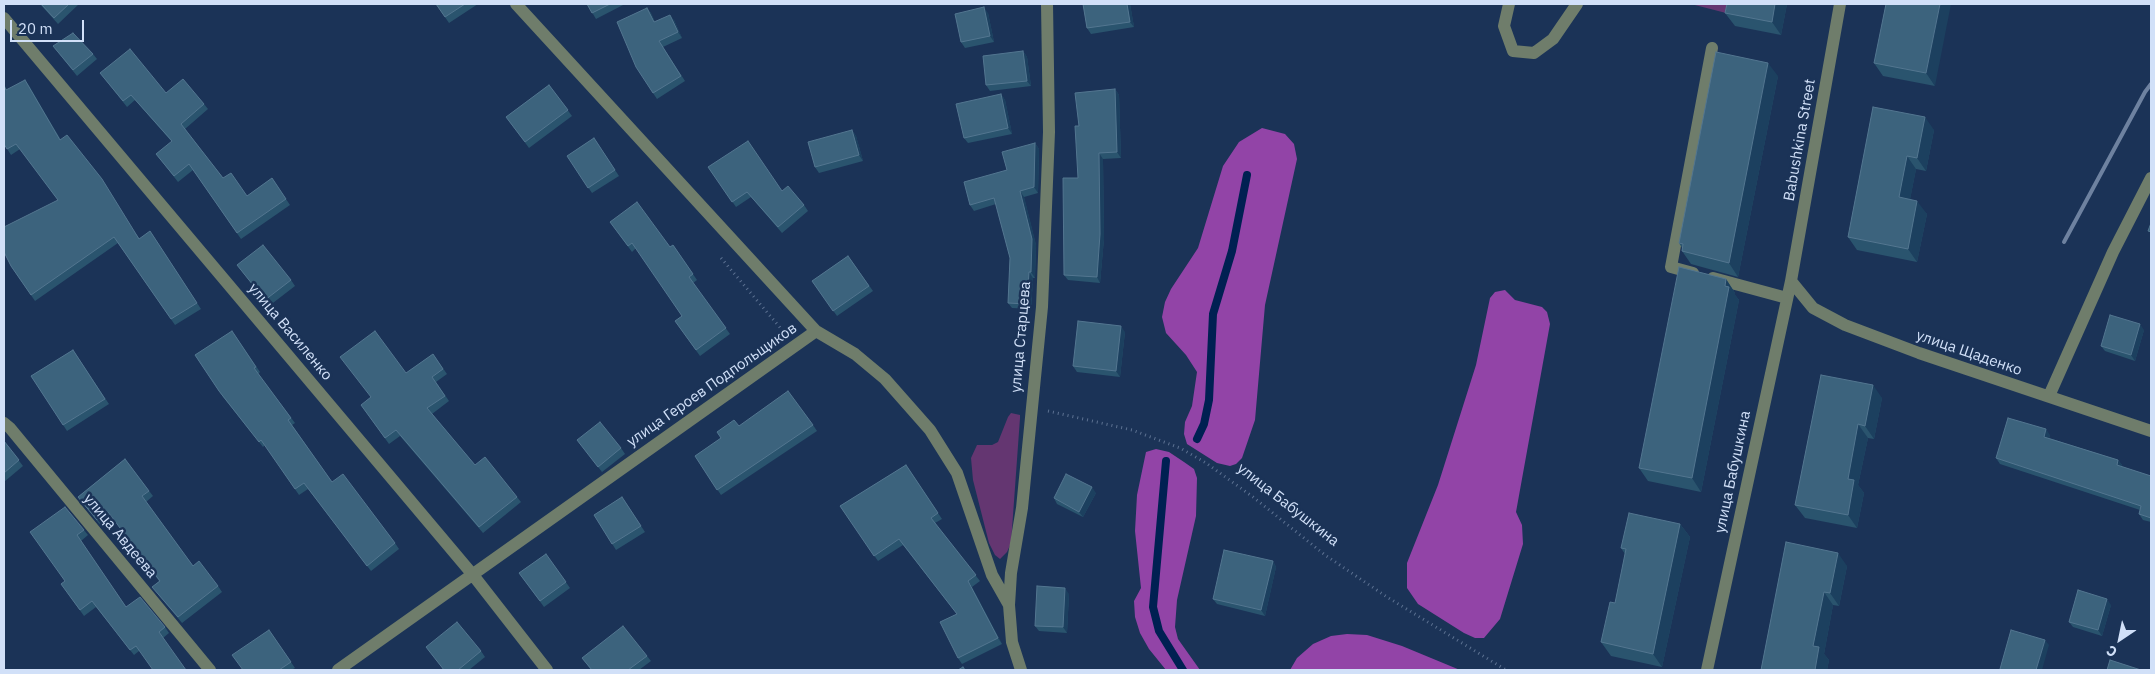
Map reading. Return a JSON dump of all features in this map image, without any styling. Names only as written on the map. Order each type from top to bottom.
[{"type":"street","name":"улица Героев Подпольщиков","points":[[338,670],[816,331],[516,4]]},
{"type":"street","name":"улица Старцева","points":[[1021,670],[1012,642],[1009,605],[1011,573],[1021,516],[1042,307],[1049,132],[1047,4]]},
{"type":"street","points":[[1509,4],[1504,26],[1513,51],[1534,54],[1553,39],[1577,4]]},
{"type":"street","name":"Babushkina Street","points":[[1791,281],[1840,4]]},
{"type":"street","name":"улица Василенко","points":[[4,18],[473,575],[547,670]]},
{"type":"street","points":[[1712,48],[1671,267],[1787,298]]},
{"type":"street","points":[[2049,396],[2112,252],[2151,178]]},
{"type":"street","name":"улица Бабушкина","points":[[1707,670],[1791,281]]},
{"type":"street","name":"улица Щаденко","points":[[1791,281],[1813,308],[1845,325],[1919,353],[2151,430]]},
{"type":"street","points":[[816,331],[855,354],[885,379],[905,399],[941,446],[964,489],[992,575],[1009,605]]},
{"type":"street","name":"улица Авдеева","points":[[4,423],[210,670]]},
{"type":"path","name":"улица Бабушкина","points":[[1031,408],[1132,430],[1180,448],[1206,463],[1253,497],[1326,555],[1387,597],[1506,670]]},
{"type":"shaded area","points":[[1691,4],[1727,4],[1726,13]]},
{"type":"shaded area","points":[[1262,128],[1285,134],[1294,144],[1297,159],[1265,305],[1255,420],[1242,458],[1236,464],[1230,466],[1217,463],[1187,444],[1184,434],[1185,422],[1192,406],[1197,372],[1186,355],[1166,333],[1162,317],[1165,302],[1171,289],[1198,248],[1223,166],[1239,142]]},
{"type":"shaded area","points":[[1505,290],[1515,300],[1542,307],[1547,312],[1550,324],[1516,512],[1522,525],[1523,544],[1500,619],[1484,638],[1475,638],[1418,604],[1407,588],[1407,563],[1438,485],[1476,365],[1490,298],[1495,292]]},
{"type":"shaded area","points":[[1011,413],[1020,415],[1020,418],[1011,543],[1007,552],[1000,559],[995,555],[989,543],[973,480],[971,458],[977,445],[992,445],[998,442]]},
{"type":"shaded area","points":[[1156,449],[1169,452],[1194,469],[1197,478],[1196,516],[1177,600],[1175,627],[1178,639],[1200,670],[1166,670],[1149,649],[1140,633],[1135,617],[1134,601],[1141,588],[1135,531],[1137,495],[1146,452]]},
{"type":"shaded area","points":[[1347,634],[1367,635],[1402,646],[1460,670],[1290,670],[1297,658],[1313,644],[1331,636]]},
{"type":"building","points":[[41,4],[69,4],[54,18]]},
{"type":"building","points":[[436,4],[465,4],[445,17]]},
{"type":"building","points":[[587,4],[610,4],[592,13]]},
{"type":"building","points":[[1083,4],[1127,4],[1130,22],[1087,28]]},
{"type":"building","points":[[1727,4],[1775,4],[1772,22],[1725,13]]},
{"type":"building","points":[[1886,4],[1940,4],[1926,73],[1874,63]]},
{"type":"building","points":[[984,7],[990,36],[961,42],[955,14]]},
{"type":"building","points":[[647,8],[654,22],[670,15],[678,32],[659,41],[681,76],[653,93],[636,67],[617,22]]},
{"type":"building","points":[[73,33],[93,54],[73,70],[53,46]]},
{"type":"building","points":[[130,49],[166,93],[183,79],[204,104],[181,124],[223,178],[231,173],[247,196],[272,178],[286,199],[237,233],[189,164],[174,176],[156,154],[172,141],[131,95],[123,101],[100,73]]},
{"type":"building","points":[[1023,51],[1027,81],[986,85],[983,56]]},
{"type":"building","points":[[1716,52],[1768,63],[1729,263],[1682,251],[1683,244],[1679,243]]},
{"type":"building","points":[[25,80],[60,140],[67,135],[102,179],[139,239],[150,231],[197,303],[171,319],[114,237],[31,295],[11,266],[4,252],[4,227],[58,200],[16,144],[7,149],[4,144],[4,86],[6,90]]},
{"type":"building","points":[[549,85],[568,110],[525,142],[506,117]]},
{"type":"building","points":[[1115,89],[1117,152],[1099,153],[1100,234],[1097,277],[1064,275],[1063,178],[1078,178],[1075,126],[1079,126],[1075,93]]},
{"type":"building","points":[[1001,94],[1008,128],[964,138],[956,104]]},
{"type":"building","points":[[1873,107],[1925,117],[1917,158],[1907,156],[1899,197],[1917,201],[1908,249],[1848,237]]},
{"type":"building","points":[[852,130],[859,155],[815,167],[808,142]]},
{"type":"building","points":[[594,138],[615,170],[588,188],[567,156]]},
{"type":"building","points":[[748,141],[782,191],[788,186],[804,205],[778,227],[747,192],[732,202],[708,167]]},
{"type":"building","points":[[1035,143],[1034,187],[1020,191],[1032,239],[1031,272],[1029,272],[1027,304],[1008,303],[1010,258],[994,198],[970,205],[964,182],[1007,170],[1002,152]]},
{"type":"building","points":[[637,202],[670,247],[673,245],[693,274],[689,277],[726,328],[696,350],[675,321],[682,316],[632,243],[628,246],[610,222]]},
{"type":"building","points":[[263,245],[291,280],[265,300],[237,265]]},
{"type":"building","points":[[848,256],[869,286],[833,311],[812,281]]},
{"type":"building","points":[[1679,267],[1726,279],[1725,286],[1729,287],[1692,478],[1639,468]]},
{"type":"building","points":[[2110,315],[2140,324],[2131,355],[2101,346]]},
{"type":"building","points":[[1078,321],[1121,326],[1116,371],[1073,366]]},
{"type":"building","points":[[232,331],[256,367],[254,368],[291,418],[288,420],[332,482],[343,474],[395,543],[367,566],[304,483],[295,489],[261,440],[259,442],[219,391],[195,355]]},
{"type":"building","points":[[375,331],[406,373],[433,354],[443,369],[432,377],[445,396],[427,408],[475,465],[485,457],[517,497],[479,527],[396,430],[385,438],[361,405],[371,397],[340,357]]},
{"type":"building","points":[[73,350],[105,399],[63,425],[31,376]]},
{"type":"building","points":[[1821,375],[1873,385],[1865,426],[1858,424],[1848,479],[1854,480],[1848,515],[1795,505]]},
{"type":"building","points":[[788,391],[813,425],[717,490],[695,456],[721,438],[717,432],[734,420],[739,426]]},
{"type":"building","points":[[2008,418],[2046,429],[2044,437],[2118,460],[2117,465],[2151,476],[2151,518],[2139,514],[2141,506],[1996,458]]},
{"type":"building","points":[[600,422],[621,448],[598,467],[577,440]]},
{"type":"building","points":[[4,441],[19,460],[4,473]]},
{"type":"building","points":[[125,459],[149,491],[142,496],[193,566],[199,561],[218,586],[178,617],[152,587],[160,581],[108,512],[97,520],[78,497]]},
{"type":"building","points":[[906,465],[938,513],[931,518],[976,575],[968,581],[998,638],[958,658],[940,622],[957,614],[899,539],[874,556],[840,506]]},
{"type":"building","points":[[1066,474],[1092,487],[1079,512],[1054,498]]},
{"type":"building","points":[[622,497],[641,526],[612,544],[594,515]]},
{"type":"building","points":[[65,507],[84,530],[77,535],[126,607],[140,597],[165,627],[159,632],[186,670],[153,670],[136,646],[130,650],[92,601],[80,610],[61,584],[65,581],[30,532]]},
{"type":"building","points":[[1629,513],[1680,524],[1653,654],[1601,642],[1610,602],[1615,603],[1626,549],[1621,548]]},
{"type":"building","points":[[1786,542],[1838,553],[1830,593],[1824,592],[1813,646],[1819,647],[1815,670],[1761,670]]},
{"type":"building","points":[[1224,550],[1273,561],[1261,610],[1213,599]]},
{"type":"building","points":[[546,554],[566,582],[540,601],[519,573]]},
{"type":"building","points":[[1037,586],[1065,588],[1063,627],[1035,626]]},
{"type":"building","points":[[2078,590],[2107,599],[2098,630],[2069,622]]},
{"type":"building","points":[[457,622],[481,651],[458,670],[444,670],[426,647]]},
{"type":"building","points":[[623,626],[647,656],[628,670],[592,670],[582,658]]},
{"type":"building","points":[[269,630],[291,662],[279,670],[243,670],[232,655]]},
{"type":"building","points":[[2011,630],[2045,640],[2036,670],[2000,669]]},
{"type":"building","points":[[2110,660],[2141,670],[2107,670]]},
{"type":"waterway","points":[[1197,439],[1204,424],[1209,400],[1213,314],[1232,251],[1247,175]]},
{"type":"waterway","points":[[1166,461],[1153,607],[1159,631],[1183,670]]},
{"type":"railway","points":[[2064,242],[2151,84]]}]
